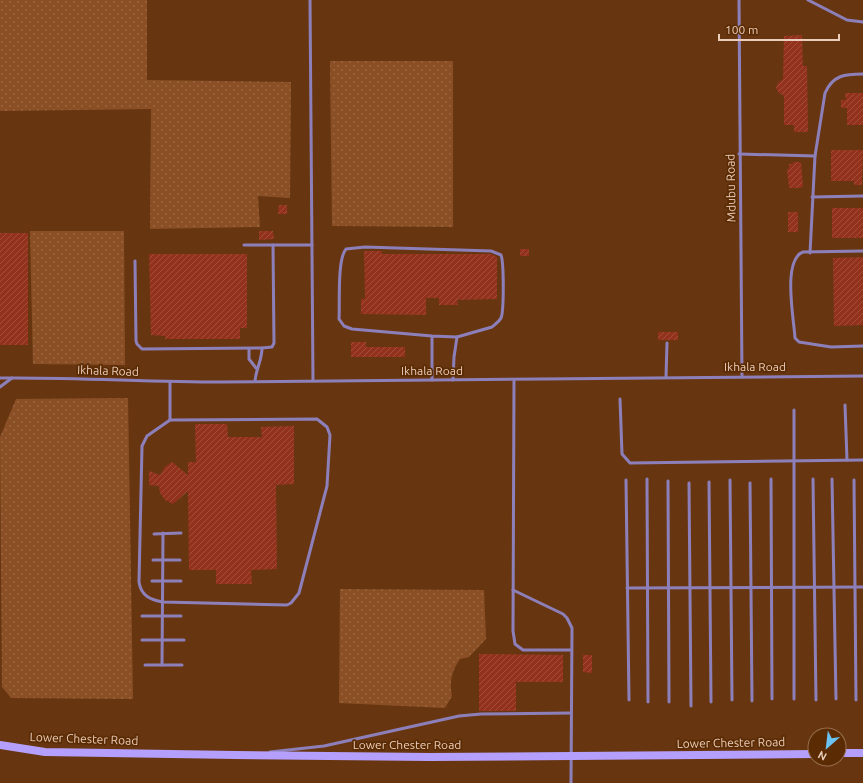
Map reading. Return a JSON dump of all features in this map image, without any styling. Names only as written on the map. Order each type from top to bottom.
[{"type":"street","name":"Lower Chester Road","points":[[0,745],[45,752],[235,755],[571,757],[807,754]]},
{"type":"street","points":[[847,753],[863,753]]},
{"type":"lane","points":[[310,0],[314,380]]},
{"type":"lane","name":"Mdubu Road","points":[[739,0],[739,154],[742,377]]},
{"type":"lane","points":[[808,0],[847,20],[863,22]]},
{"type":"lane","points":[[810,253],[815,156],[823,100],[828,85],[835,78],[845,74],[863,74]]},
{"type":"lane","points":[[739,154],[815,156]]},
{"type":"lane","points":[[812,196],[863,196]]},
{"type":"lane","points":[[244,245],[312,245]]},
{"type":"lane","points":[[135,261],[136,341],[139,347],[146,350],[249,349],[272,347],[274,343],[273,245]]},
{"type":"lane","points":[[365,247],[491,251],[501,255],[503,274],[501,318],[492,327],[457,337],[432,336],[352,329],[341,324],[339,320],[341,266],[342,254],[346,249],[365,247]]},
{"type":"lane","points":[[863,251],[798,254],[795,257],[791,270],[795,338],[804,344],[831,347],[863,346]]},
{"type":"lane","points":[[432,336],[432,380]]},
{"type":"lane","points":[[453,380],[457,337]]},
{"type":"lane","points":[[666,377],[667,344]]},
{"type":"lane","points":[[255,382],[256,368],[262,358],[262,348]]},
{"type":"lane","points":[[249,349],[249,359],[256,368]]},
{"type":"lane","name":"Ikhala Road","points":[[0,378],[170,382],[255,382],[314,380],[514,381],[666,377],[863,376]]},
{"type":"lane","points":[[0,387],[12,378]]},
{"type":"lane","points":[[514,381],[512,590],[513,631],[515,644],[523,650],[571,650]]},
{"type":"lane","points":[[170,382],[170,420]]},
{"type":"lane","points":[[620,399],[622,454],[630,463],[863,460]]},
{"type":"lane","points":[[846,405],[847,460]]},
{"type":"lane","points":[[794,410],[792,461],[794,699]]},
{"type":"lane","points":[[317,419],[327,427],[330,435],[327,486],[299,593],[291,603],[163,602],[152,600],[143,593],[139,582],[142,446],[147,436],[170,420],[317,419]]},
{"type":"lane","points":[[647,479],[648,702]]},
{"type":"lane","points":[[771,479],[772,699]]},
{"type":"lane","points":[[813,479],[816,700]]},
{"type":"lane","points":[[832,479],[836,699]]},
{"type":"lane","points":[[626,480],[628,700]]},
{"type":"lane","points":[[730,480],[732,700]]},
{"type":"lane","points":[[854,480],[856,700]]},
{"type":"lane","points":[[668,481],[669,702]]},
{"type":"lane","points":[[689,482],[691,706]]},
{"type":"lane","points":[[709,482],[711,702]]},
{"type":"lane","points":[[750,483],[752,701]]},
{"type":"lane","points":[[154,534],[181,533]]},
{"type":"lane","points":[[162,665],[163,534]]},
{"type":"lane","points":[[153,560],[180,560]]},
{"type":"lane","points":[[152,581],[181,581]]},
{"type":"lane","points":[[627,588],[730,589],[863,587]]},
{"type":"lane","points":[[512,590],[563,614],[567,618],[572,628],[570,713],[571,783]]},
{"type":"lane","points":[[142,616],[181,616]]},
{"type":"lane","points":[[142,640],[184,640]]},
{"type":"lane","points":[[145,665],[182,665]]},
{"type":"lane","points":[[235,755],[324,746],[459,716],[481,714],[570,713]]},
{"type":"shaded area","points":[[0,0],[147,0],[147,80],[291,82],[290,198],[258,196],[260,227],[150,229],[151,109],[0,111]]},
{"type":"shaded area","points":[[330,61],[453,61],[453,227],[332,226]]},
{"type":"shaded area","points":[[30,231],[124,231],[125,365],[33,364]]},
{"type":"shaded area","points":[[128,398],[133,699],[11,698],[2,687],[0,437],[16,399]]},
{"type":"shaded area","points":[[340,589],[484,590],[486,639],[469,657],[460,659],[457,663],[451,681],[452,696],[445,708],[339,703]]},
{"type":"building","points":[[802,35],[803,66],[807,66],[808,132],[794,132],[794,125],[784,125],[784,96],[779,93],[776,88],[778,83],[783,79],[784,36]]},
{"type":"building","points":[[845,93],[863,93],[863,125],[847,125],[847,108],[841,108],[841,100],[846,100]]},
{"type":"building","points":[[831,150],[863,150],[862,185],[854,185],[854,181],[831,181]]},
{"type":"building","points":[[793,162],[801,162],[803,186],[801,188],[789,188],[787,169],[789,169],[789,164],[793,164]]},
{"type":"building","points":[[279,205],[287,205],[287,214],[278,214]]},
{"type":"building","points":[[832,208],[863,208],[863,238],[832,238]]},
{"type":"building","points":[[788,212],[798,212],[798,232],[788,232]]},
{"type":"building","points":[[259,231],[273,231],[274,239],[259,240]]},
{"type":"building","points":[[0,233],[28,233],[28,345],[0,345]]},
{"type":"building","points":[[520,249],[529,249],[529,256],[520,256]]},
{"type":"building","points":[[364,251],[382,251],[382,254],[491,254],[497,257],[497,299],[457,300],[458,305],[439,305],[439,298],[426,298],[426,315],[361,314],[361,299],[365,299]]},
{"type":"building","points":[[149,254],[247,254],[247,328],[240,328],[240,339],[165,339],[165,336],[151,335]]},
{"type":"building","points":[[863,257],[863,325],[834,326],[833,258]]},
{"type":"building","points":[[658,332],[678,332],[678,340],[658,340]]},
{"type":"building","points":[[351,342],[366,342],[366,347],[405,347],[405,357],[351,357]]},
{"type":"building","points":[[195,424],[227,424],[228,437],[262,437],[261,427],[294,426],[294,484],[276,485],[277,569],[251,570],[252,584],[216,584],[216,570],[189,570],[188,491],[173,504],[165,500],[160,493],[159,486],[149,485],[149,471],[160,475],[165,467],[172,462],[188,475],[188,462],[196,462]]},
{"type":"building","points":[[479,654],[563,655],[563,682],[516,682],[516,711],[479,711]]},
{"type":"building","points":[[583,655],[592,655],[592,673],[583,672]]}]
